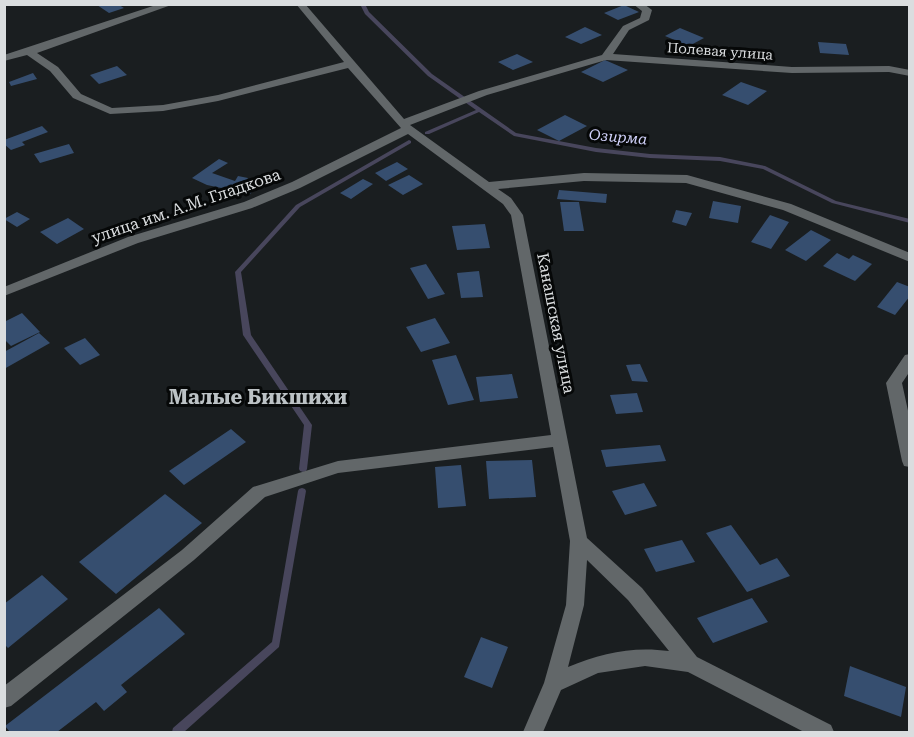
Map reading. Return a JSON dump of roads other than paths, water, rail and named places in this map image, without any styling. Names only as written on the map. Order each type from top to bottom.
[{"type":"street","points":[[4,58],[29,52],[170,4]]},
{"type":"street","name":"Канашская улица","points":[[300,4],[405,127],[507,201],[517,215],[579,541],[575,605],[554,683],[533,732]]},
{"type":"street","points":[[606,57],[626,28],[644,20],[647,10],[637,4]]},
{"type":"street","points":[[29,52],[54,69],[77,96],[110,111],[163,108],[218,98],[350,64]]},
{"type":"street","name":"Полевая улица","points":[[606,57],[792,70],[889,69],[909,73]]},
{"type":"street","name":"улица им. А.М. Гладкова","points":[[4,292],[133,240],[248,205],[296,185],[446,105],[606,57]]},
{"type":"street","points":[[486,186],[584,177],[687,179],[787,207],[909,258]]},
{"type":"street","points":[[909,359],[894,382],[909,461]]},
{"type":"street","points":[[4,699],[188,555],[259,492],[338,467],[561,440]]},
{"type":"street","points":[[579,541],[635,594],[690,663]]},
{"type":"street","points":[[554,683],[597,664],[635,658],[645,657],[690,663],[824,732]]},
{"type":"waterway","name":"Озирма","points":[[362,4],[367,13],[430,75],[514,134],[596,150],[650,156],[720,159],[765,168],[834,202],[910,221]]},
{"type":"waterway","points":[[427,133],[479,110]]},
{"type":"waterway","points":[[303,469],[308,425],[247,335],[238,272],[298,206],[409,142]]},
{"type":"waterway","points":[[177,732],[276,644],[302,491]]},
{"type":"district","name":"Малые Бикшихи","points":[[258,397]]}]
